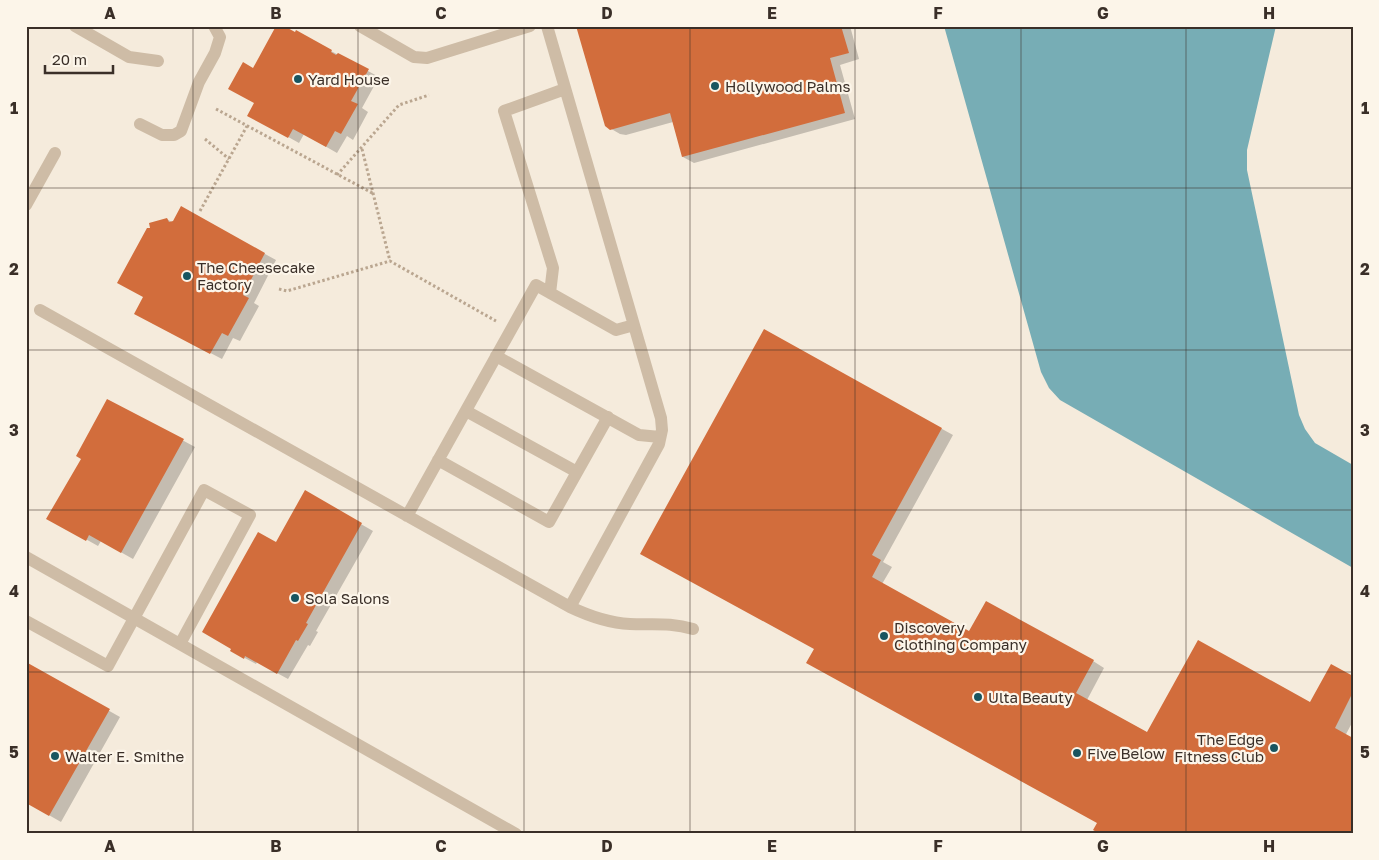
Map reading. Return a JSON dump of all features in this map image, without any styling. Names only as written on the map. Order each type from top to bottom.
[{"type":"lane","points":[[75,26],[129,57],[158,61]]},
{"type":"lane","points":[[140,124],[162,135],[174,135],[181,130],[199,82],[215,53],[220,37],[214,26]]},
{"type":"lane","points":[[360,26],[414,57],[427,58],[530,26]]},
{"type":"lane","points":[[547,26],[661,418],[659,444],[570,607]]},
{"type":"lane","points":[[550,293],[553,268],[504,111],[565,89]]},
{"type":"lane","points":[[26,205],[55,154]]},
{"type":"lane","points":[[407,516],[536,285],[616,330],[634,325]]},
{"type":"lane","points":[[40,310],[570,607],[596,618],[629,624],[677,624],[693,629]]},
{"type":"lane","points":[[496,356],[639,435],[660,437]]},
{"type":"lane","points":[[466,410],[577,472]]},
{"type":"lane","points":[[438,460],[550,522],[608,417]]},
{"type":"lane","points":[[26,621],[108,666],[204,490],[250,516],[180,644]]},
{"type":"lane","points":[[26,557],[516,834]]},
{"type":"path","points":[[337,175],[399,104],[428,95]]},
{"type":"path","points":[[216,109],[374,194]]},
{"type":"path","points":[[200,211],[247,126]]},
{"type":"path","points":[[205,139],[229,160]]},
{"type":"path","points":[[362,148],[390,261]]},
{"type":"path","points":[[279,289],[287,291],[390,261],[501,324]]},
{"type":"water","points":[[944,26],[1276,26],[1247,150],[1247,170],[1299,415],[1305,429],[1315,443],[1353,465],[1353,568],[1060,400],[1049,388],[1041,372]]},
{"type":"building","name":"Yard House","points":[[276,26],[284,26],[295,32],[296,30],[332,50],[331,52],[336,55],[338,53],[369,69],[351,101],[358,104],[341,134],[335,131],[326,147],[293,129],[288,138],[247,116],[254,103],[228,89],[243,62],[253,68]]},
{"type":"building","name":"Hollywood Palms","points":[[576,26],[841,26],[849,53],[830,58],[845,113],[682,157],[670,113],[610,130],[605,126]]},
{"type":"building","name":"The Cheesecake Factory","points":[[181,206],[265,253],[243,295],[249,298],[228,336],[222,333],[210,354],[134,314],[143,297],[117,283],[147,228],[150,228],[149,223],[167,218],[169,222],[173,221]]},
{"type":"building","points":[[764,329],[942,428],[872,555],[881,560],[872,577],[969,631],[986,601],[1094,660],[1076,693],[1147,732],[1198,640],[1310,702],[1331,664],[1353,676],[1353,692],[1335,728],[1353,738],[1353,834],[1100,834],[1093,830],[1097,823],[806,663],[814,649],[640,554]]},
{"type":"building","points":[[107,399],[184,439],[121,553],[89,535],[86,541],[46,519],[81,459],[76,456]]},
{"type":"building","points":[[305,490],[362,523],[306,623],[308,624],[298,641],[296,640],[277,674],[245,656],[244,659],[202,632],[258,532],[276,542]]},
{"type":"building","name":"Walter E. Smithe","points":[[26,662],[110,709],[49,816],[26,803]]},
{"type":"place","name":"Yard House","points":[[298,79]]},
{"type":"place","name":"Hollywood Palms","points":[[715,86]]},
{"type":"place","name":"The Cheesecake Factory","points":[[187,276]]},
{"type":"place","name":"Sola Salons","points":[[295,598]]},
{"type":"place","name":"Discovery Clothing Company","points":[[884,636]]},
{"type":"place","name":"Ulta Beauty","points":[[978,697]]},
{"type":"place","name":"The Edge Fitness Club","points":[[1274,748]]},
{"type":"place","name":"Five Below","points":[[1077,753]]},
{"type":"place","name":"Walter E. Smithe","points":[[55,756]]}]
